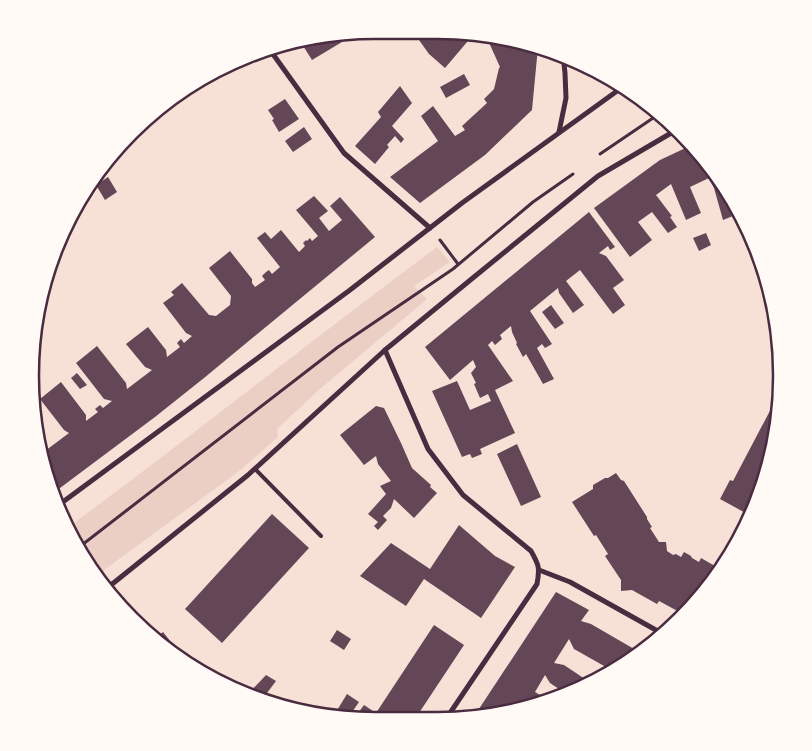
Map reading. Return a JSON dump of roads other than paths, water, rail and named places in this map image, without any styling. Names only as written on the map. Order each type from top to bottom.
[{"type":"street","points":[[273,55],[344,153],[430,228]]},
{"type":"street","points":[[559,132],[566,98],[564,64]]},
{"type":"street","points":[[63,502],[350,290],[559,132],[617,91]]},
{"type":"street","points":[[111,585],[255,469],[385,350],[598,176],[670,133]]},
{"type":"street","points":[[385,350],[428,449],[464,495],[531,551],[540,570],[536,584],[451,712]]},
{"type":"street","points":[[540,570],[570,582],[657,631]]},
{"type":"lane","points":[[255,469],[322,536]]}]
